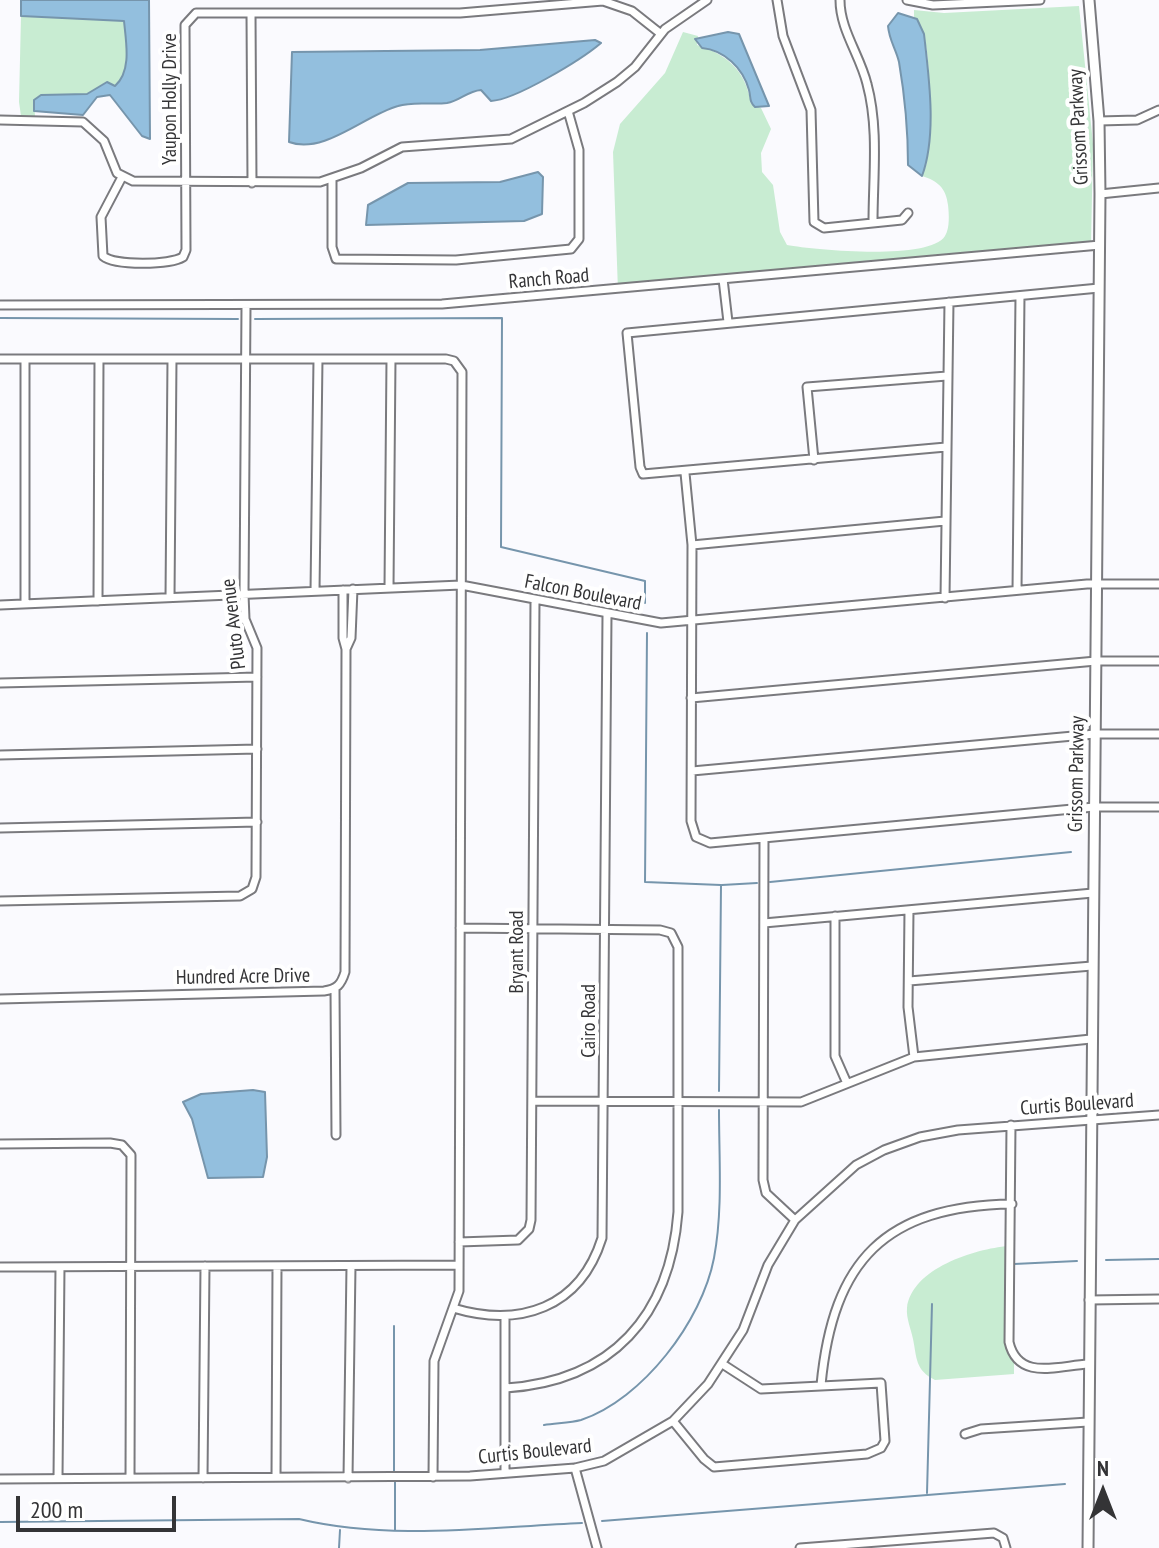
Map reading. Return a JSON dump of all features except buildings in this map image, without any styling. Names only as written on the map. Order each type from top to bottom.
[{"type":"main road","name":"Grissom Parkway","points":[[1088,1548],[1100,245],[1099,121],[1089,0]]},
{"type":"street","points":[[0,120],[83,122],[104,141],[111,163],[122,177],[133,181],[305,183],[332,179],[402,147],[511,139],[617,82],[635,67],[680,15],[707,0]]},
{"type":"street","points":[[777,0],[783,36],[811,110],[814,222],[824,228],[902,220],[908,213]]},
{"type":"street","points":[[840,0],[844,25],[867,82],[873,113],[873,222]]},
{"type":"street","points":[[907,0],[933,5],[983,1],[989,5],[1040,0]]},
{"type":"street","name":"Yaupon Holly Drive","points":[[122,177],[101,217],[101,251],[112,262],[173,262],[183,257],[187,18],[196,13],[460,13],[603,1],[632,11],[661,34]]},
{"type":"street","points":[[251,13],[252,183]]},
{"type":"street","points":[[1099,121],[1137,120],[1159,110]]},
{"type":"street","points":[[332,179],[332,247],[336,259],[456,260],[571,249],[579,239],[579,150],[568,111]]},
{"type":"street","points":[[1100,194],[1159,188]]},
{"type":"street","name":"Ranch Road","points":[[0,305],[442,304],[1100,245]]},
{"type":"street","points":[[723,279],[728,322]]},
{"type":"street","points":[[946,447],[685,473],[643,474],[627,333],[1099,288]]},
{"type":"street","points":[[1017,590],[1020,296]]},
{"type":"street","points":[[945,598],[949,302]]},
{"type":"street","name":"Pluto Avenue","points":[[0,901],[240,896],[252,889],[256,877],[257,648],[245,619],[244,594],[246,306]]},
{"type":"street","points":[[0,359],[446,359],[459,366],[463,380],[459,1291],[434,1361],[433,1477]]},
{"type":"street","points":[[25,359],[25,604]]},
{"type":"street","points":[[98,601],[99,359]]},
{"type":"street","points":[[170,597],[172,359]]},
{"type":"street","points":[[315,591],[318,359]]},
{"type":"street","points":[[389,587],[391,359]]},
{"type":"street","points":[[814,460],[807,387],[947,376]]},
{"type":"street","points":[[685,473],[692,545],[691,821],[696,837],[710,843],[1094,807],[1159,807]]},
{"type":"street","points":[[692,545],[945,521]]},
{"type":"street","name":"Falcon Boulevard","points":[[0,605],[461,585],[640,622],[692,621],[1097,583],[1159,584]]},
{"type":"street","name":"Hundred Acre Drive","points":[[346,649],[351,638],[353,589]]},
{"type":"street","name":"Hundred Acre Drive","points":[[0,999],[335,989],[345,972],[346,649],[343,638],[343,590]]},
{"type":"street","name":"Bryant Road","points":[[459,1242],[518,1240],[529,1229],[533,1101],[535,600]]},
{"type":"street","name":"Cairo Road","points":[[453,1308],[476,1315],[505,1316],[529,1312],[564,1297],[596,1258],[604,1219],[607,615]]},
{"type":"street","points":[[691,698],[1096,661],[1159,661]]},
{"type":"street","points":[[0,683],[257,677]]},
{"type":"street","points":[[692,771],[1095,734],[1159,734]]},
{"type":"street","points":[[0,755],[257,749]]},
{"type":"street","points":[[0,828],[257,822]]},
{"type":"street","points":[[764,838],[763,1102],[766,1193],[795,1220]]},
{"type":"street","points":[[764,923],[1093,893]]},
{"type":"street","points":[[909,910],[909,1032],[914,1057]]},
{"type":"street","points":[[835,916],[835,1056],[846,1081]]},
{"type":"street","points":[[460,928],[660,930],[671,933],[678,947],[675,1245],[666,1281],[652,1309],[626,1340],[593,1365],[535,1386],[506,1388]]},
{"type":"street","points":[[909,981],[1092,966]]},
{"type":"street","points":[[335,989],[336,1135]]},
{"type":"street","points":[[533,1101],[801,1102],[846,1081],[914,1057],[1091,1039]]},
{"type":"street","name":"Curtis Boulevard","points":[[0,1479],[433,1477],[575,1468],[625,1451],[673,1421],[724,1365],[743,1330],[768,1265],[795,1220],[828,1187],[884,1150],[958,1130],[1159,1115]]},
{"type":"street","points":[[1011,1125],[1009,1342],[1012,1357],[1031,1368],[1088,1364]]},
{"type":"street","points":[[0,1144],[110,1143],[127,1149],[132,1163],[133,1268],[130,1478]]},
{"type":"street","points":[[821,1385],[833,1311],[849,1279],[866,1256],[900,1229],[935,1213],[972,1205],[1012,1204]]},
{"type":"street","points":[[0,1267],[459,1265]]},
{"type":"street","points":[[203,1478],[205,1266]]},
{"type":"street","points":[[276,1477],[277,1266]]},
{"type":"street","points":[[348,1478],[351,1266]]},
{"type":"street","points":[[58,1478],[60,1267]]},
{"type":"street","points":[[1089,1300],[1159,1299]]},
{"type":"street","points":[[505,1316],[505,1473]]},
{"type":"street","points":[[673,1421],[714,1467],[867,1454],[881,1448],[885,1441],[881,1383],[761,1389],[724,1365]]},
{"type":"street","points":[[965,1434],[981,1429],[1088,1422]]},
{"type":"street","points":[[575,1468],[597,1548]]},
{"type":"street","points":[[800,1548],[994,1533],[1003,1538],[1006,1548]]},
{"type":"street","points":[[933,1538],[933,1548]]},
{"type":"green space","points":[[1079,6],[1093,144],[1091,245],[831,265],[618,291],[613,152],[620,124],[665,73],[683,32],[698,36],[697,45],[718,54],[734,66],[745,82],[751,104],[761,108],[771,129],[761,153],[762,172],[773,185],[780,232],[787,245],[845,251],[895,251],[935,244],[945,236],[949,221],[943,190],[933,180],[922,176],[927,163],[928,64],[926,44],[914,10],[944,13]]},
{"type":"green space","points":[[21,16],[124,21],[127,56],[120,80],[115,86],[106,82],[87,94],[40,95],[34,101],[35,116],[21,116]]},
{"type":"green space","points":[[1008,1246],[1006,1342],[1014,1363],[1014,1374],[935,1380],[920,1368],[916,1358],[907,1312],[911,1294],[920,1282],[947,1263],[979,1251]]},
{"type":"water","points":[[21,0],[149,0],[150,139],[142,136],[110,95],[97,97],[83,115],[34,111],[34,100],[41,95],[87,94],[107,82],[115,86],[126,64],[124,21],[21,16]]},
{"type":"water","points":[[898,13],[917,19],[924,34],[931,125],[922,176],[908,165],[901,75],[888,26]]},
{"type":"water","points":[[728,32],[739,34],[769,106],[755,107],[737,68],[718,52],[702,48],[695,39]]},
{"type":"water","points":[[595,40],[601,43],[579,59],[531,87],[502,99],[491,101],[481,90],[447,103],[404,105],[385,111],[330,139],[302,145],[289,142],[292,52],[480,50]]},
{"type":"water","points":[[538,172],[543,177],[542,214],[524,221],[366,225],[368,205],[408,183],[500,182]]},
{"type":"water","points":[[265,1092],[267,1157],[263,1177],[208,1178],[192,1119],[183,1102],[201,1094]]},
{"type":"waterway","points":[[0,318],[238,319]]},
{"type":"waterway","points":[[255,319],[502,318],[501,547],[645,581],[645,603]]},
{"type":"waterway","points":[[647,633],[645,882],[721,885],[719,1091]]},
{"type":"waterway","points":[[770,882],[1071,852]]},
{"type":"waterway","points":[[722,885],[757,883]]},
{"type":"waterway","points":[[544,1425],[581,1420],[604,1410],[626,1395],[666,1355],[697,1307],[707,1282],[717,1240],[719,1110]]},
{"type":"waterway","points":[[1106,1260],[1159,1259]]},
{"type":"waterway","points":[[1014,1264],[1077,1261]]},
{"type":"waterway","points":[[927,1493],[932,1304]]},
{"type":"waterway","points":[[394,1326],[394,1472]]},
{"type":"waterway","points":[[395,1481],[395,1530]]},
{"type":"waterway","points":[[602,1521],[1065,1484]]},
{"type":"waterway","points":[[0,1522],[299,1519],[334,1526],[404,1531],[582,1523]]},
{"type":"waterway","points":[[339,1548],[340,1530]]}]
